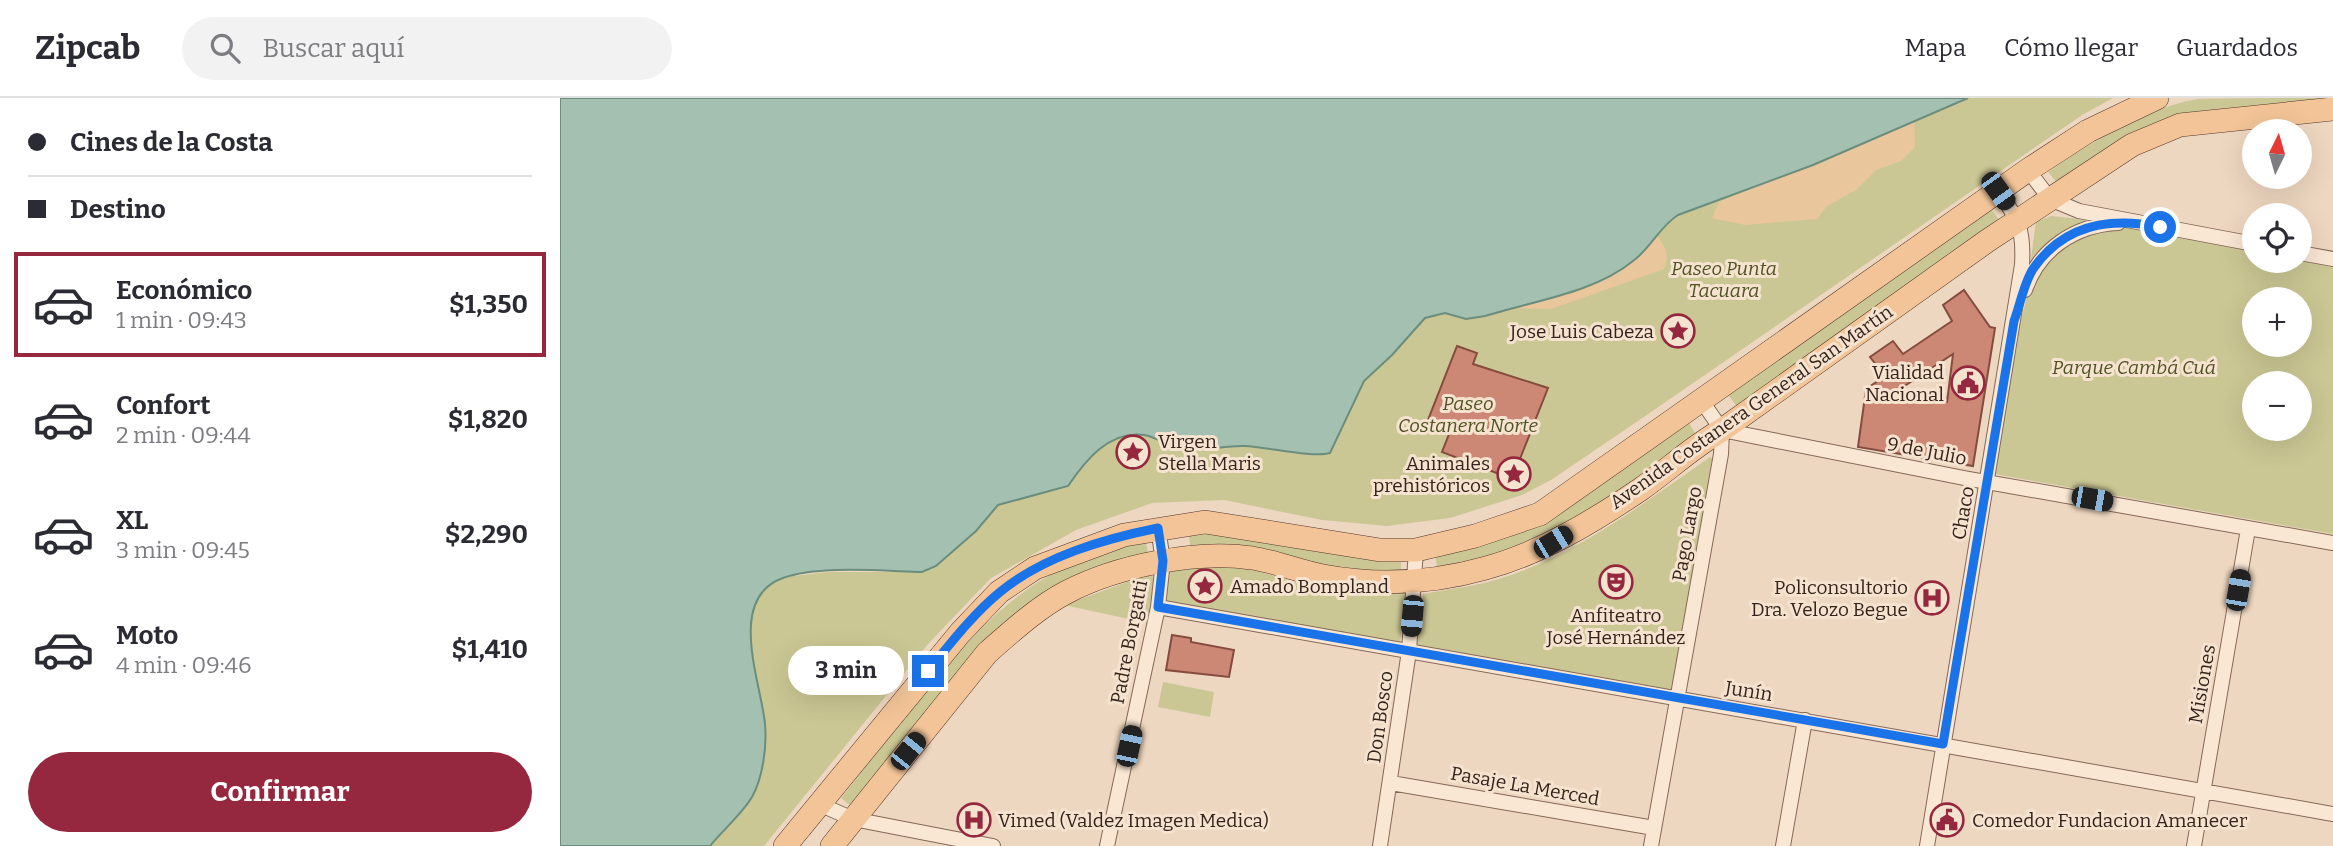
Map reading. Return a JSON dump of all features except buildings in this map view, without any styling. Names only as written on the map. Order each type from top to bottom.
[{"type":"main road","name":"Avenida Costanera General San Martín","points":[[785,846],[960,633],[999,592],[1035,568],[1124,535],[1205,522],[1380,550],[1416,550],[1475,536],[1540,514],[2028,170],[2088,131],[2157,98]]},
{"type":"main road","name":"Avenida Costanera General San Martín","points":[[832,846],[987,653],[1015,628],[1067,592],[1163,561],[1251,558],[1355,581],[1415,581],[1486,568],[1553,542],[1641,489],[1697,444],[1721,430],[2019,220],[2132,145],[2180,125],[2333,108]]},
{"type":"street","points":[[2028,170],[2050,200],[2078,211],[2242,242]]},
{"type":"street","points":[[1998,191],[2019,220]]},
{"type":"street","name":"Chaco","points":[[1927,846],[2014,321],[2022,265],[2023,241],[2019,220]]},
{"type":"street","points":[[2014,321],[2032,271],[2051,249],[2078,229],[2137,222]]},
{"type":"street","points":[[2312,255],[2333,259]]},
{"type":"street","points":[[1701,400],[1721,430]]},
{"type":"street","name":"9 de Julio","points":[[1721,430],[1988,482],[2333,543]]},
{"type":"street","name":"Pago Largo","points":[[1651,846],[1721,454],[1721,430]]},
{"type":"street","name":"Padre Borgatti","points":[[1107,846],[1158,607],[1163,561],[1158,528]]},
{"type":"street","name":"Misiones","points":[[2194,846],[2248,529]]},
{"type":"street","name":"Don Bosco","points":[[1380,846],[1409,651],[1416,550]]},
{"type":"street","name":"Junín","points":[[1158,607],[2333,814]]},
{"type":"street","points":[[1783,846],[1805,720]]},
{"type":"street","name":"Pasaje La Merced","points":[[1391,783],[1654,828]]},
{"type":"street","points":[[819,804],[853,820],[993,846]]},
{"type":"green space","name":"Paseo Costanera Norte","points":[[1968,98],[2113,98],[2082,115],[1551,480],[1522,495],[1450,518],[1387,526],[1322,520],[1224,500],[1152,503],[1076,530],[991,578],[928,644],[764,846],[710,846],[752,796],[765,725],[751,655],[751,623],[755,604],[767,585],[785,577],[828,572],[922,572],[936,566],[976,531],[998,505],[1068,486],[1099,449],[1120,437],[1144,435],[1187,449],[1244,446],[1301,453],[1330,453],[1364,381],[1425,318],[1445,313],[1466,319],[1511,308],[1646,247],[1667,222],[1678,215]]},
{"type":"green space","points":[[2333,98],[2218,112],[2059,185],[2048,172],[2119,127],[2177,104],[2198,99]]},
{"type":"green space","points":[[1992,210],[2002,224],[1737,407],[1727,393]]},
{"type":"green space","points":[[2051,216],[2098,221],[2030,266],[2036,222]]},
{"type":"green space","name":"Parque Cambá Cuá","points":[[2113,227],[2133,228],[2242,248],[2242,273],[2312,273],[2312,261],[2333,265],[2333,534],[1994,474],[2020,322],[2030,286],[2042,265],[2075,236]]},
{"type":"green space","points":[[1688,421],[1696,435],[1577,517],[1511,548],[1437,567],[1435,553],[1484,540]]},
{"type":"green space","name":"Anfiteatro José Hernández","points":[[1710,457],[1716,461],[1673,693],[1415,649],[1423,594],[1492,581],[1530,568],[1584,541],[1636,509]]},
{"type":"green space","points":[[1221,533],[1274,540],[1353,557],[1401,555],[1401,570],[1374,574],[1191,551],[1189,536]]},
{"type":"green space","points":[[1145,539],[1149,557],[1053,593],[853,808],[841,798],[939,674],[995,616],[1024,592],[1054,573]]},
{"type":"green space","points":[[1199,563],[1255,570],[1317,589],[1406,591],[1400,645],[1162,602],[1168,565]]},
{"type":"green space","points":[[1149,574],[1155,578],[1147,623],[1064,605]]},
{"type":"green space","points":[[1163,682],[1214,692],[1210,717],[1158,707]]},
{"type":"sand","points":[[1914,120],[1915,147],[1901,161],[1876,170],[1856,190],[1827,206],[1817,219],[1745,225],[1712,218],[1719,202]]},
{"type":"sand","points":[[1656,234],[1666,250],[1664,269],[1551,309],[1511,308],[1548,297],[1609,271],[1628,259]]},
{"type":"shaded area","points":[[560,98],[1968,98],[1813,165],[1678,215],[1665,225],[1633,261],[1582,289],[1485,316],[1466,319],[1445,313],[1425,318],[1364,381],[1330,453],[1301,453],[1245,446],[1188,449],[1144,435],[1120,437],[1099,449],[1068,486],[998,505],[976,531],[936,566],[922,572],[832,570],[783,578],[766,588],[756,603],[751,622],[751,643],[765,724],[765,742],[759,781],[743,810],[710,846],[560,846]]},
{"type":"place","name":"Jose Luis Cabeza","points":[[1678,331]]},
{"type":"place","name":"Vialidad Nacional","points":[[1968,383]]},
{"type":"place","name":"Virgen Stella Maris","points":[[1133,452]]},
{"type":"place","name":"Animales prehistóricos","points":[[1514,474]]},
{"type":"place","name":"Anfiteatro José Hernández","points":[[1616,582]]},
{"type":"place","name":"Amado Bompland","points":[[1205,586]]},
{"type":"place","name":"Policonsultorio Dra. Velozo Begue","points":[[1932,598]]},
{"type":"place","name":"Vimed (Valdez Imagen Medica)","points":[[974,820]]},
{"type":"place","name":"Comedor Fundacion Amanecer","points":[[1947,820]]},
{"type":"route","points":[[928,671],[999,592],[1035,568],[1124,535],[1158,528],[1163,561],[1158,607],[1943,744],[2014,321],[2032,271],[2051,249],[2078,229],[2137,222],[2160,227]]},
{"type":"park label","name":"Paseo Punta Tacuara","points":[[1724,279]]}]
